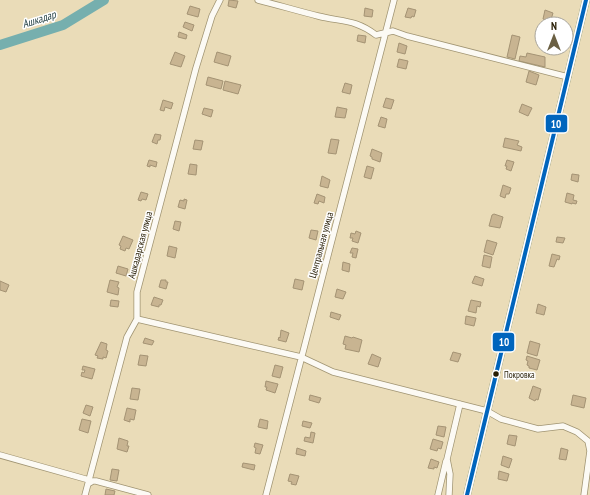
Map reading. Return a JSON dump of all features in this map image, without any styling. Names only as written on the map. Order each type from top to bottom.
[{"type":"main road","points":[[467,495],[586,0]]},
{"type":"street","name":"Ашкадарская улица","points":[[137,319],[137,292],[196,68],[212,16],[220,0]]},
{"type":"street","points":[[258,0],[327,18],[350,21],[365,26],[376,35],[393,31],[407,36],[568,77]]},
{"type":"street","name":"Центральная улица","points":[[266,495],[394,0]]},
{"type":"street","points":[[85,495],[127,336],[137,319],[301,357],[333,372],[487,411],[501,419],[538,429],[564,426],[577,432],[588,441],[590,451],[584,495]]},
{"type":"street","points":[[438,495],[460,404]]},
{"type":"street","points":[[0,455],[89,482],[96,481],[148,495]]},
{"type":"street","points":[[447,459],[450,474],[449,495]]},
{"type":"building","points":[[229,0],[238,1],[236,8],[228,6]]},
{"type":"building","points":[[190,6],[200,9],[198,17],[187,14]]},
{"type":"building","points":[[365,8],[373,10],[372,17],[364,16]]},
{"type":"building","points":[[408,8],[416,10],[414,17],[405,17]]},
{"type":"building","points":[[545,10],[553,13],[552,16],[544,16]]},
{"type":"building","points":[[185,22],[194,25],[192,31],[183,27]]},
{"type":"building","points":[[179,32],[187,35],[186,39],[178,37]]},
{"type":"building","points":[[358,35],[366,36],[365,43],[357,41]]},
{"type":"building","points":[[512,35],[520,37],[515,59],[507,57]]},
{"type":"building","points":[[399,43],[407,46],[405,54],[397,52]]},
{"type":"building","points":[[175,52],[185,56],[181,67],[170,64]]},
{"type":"building","points":[[217,52],[231,56],[228,66],[214,62]]},
{"type":"building","points":[[527,53],[534,55],[534,56],[545,57],[545,67],[519,61],[520,56],[526,57]]},
{"type":"building","points":[[399,59],[408,61],[406,69],[397,67]]},
{"type":"building","points":[[529,71],[539,75],[536,85],[526,82]]},
{"type":"building","points":[[208,77],[223,81],[221,89],[206,85]]},
{"type":"building","points":[[225,81],[241,85],[238,94],[223,90]]},
{"type":"building","points":[[345,83],[352,85],[350,94],[342,92]]},
{"type":"building","points":[[386,98],[394,100],[391,109],[383,107]]},
{"type":"building","points":[[163,100],[173,103],[171,109],[165,107],[164,111],[160,110]]},
{"type":"building","points":[[522,104],[532,108],[528,116],[519,112]]},
{"type":"building","points":[[337,107],[347,109],[345,118],[335,117]]},
{"type":"building","points":[[204,108],[213,110],[211,117],[202,114]]},
{"type":"building","points":[[381,117],[387,119],[385,128],[378,126]]},
{"type":"building","points":[[155,134],[161,135],[157,144],[152,142]]},
{"type":"building","points":[[505,138],[519,141],[517,145],[522,147],[521,151],[503,147]]},
{"type":"building","points":[[331,139],[339,140],[336,154],[328,153]]},
{"type":"building","points":[[195,140],[203,141],[201,150],[193,149]]},
{"type":"building","points":[[372,149],[382,153],[380,162],[372,159],[370,156]]},
{"type":"building","points":[[149,160],[157,162],[156,167],[150,165],[150,167],[147,166]]},
{"type":"building","points":[[507,160],[514,162],[511,171],[506,169],[507,166],[505,166]]},
{"type":"building","points":[[190,164],[197,165],[196,175],[188,174]]},
{"type":"building","points":[[367,166],[374,168],[371,179],[364,177]]},
{"type":"building","points":[[572,174],[579,175],[578,182],[571,180]]},
{"type":"building","points":[[322,176],[330,180],[328,188],[320,186]]},
{"type":"building","points":[[503,185],[511,188],[509,194],[506,194],[505,198],[500,196]]},
{"type":"building","points":[[141,192],[148,194],[146,200],[138,200]]},
{"type":"building","points":[[567,193],[574,195],[573,200],[577,201],[576,204],[565,202]]},
{"type":"building","points":[[317,194],[325,197],[324,203],[319,201],[318,204],[314,203]]},
{"type":"building","points":[[184,199],[187,200],[185,209],[178,207],[180,200],[184,201]]},
{"type":"building","points":[[494,214],[503,217],[500,228],[489,226],[492,215]]},
{"type":"building","points":[[175,221],[181,222],[179,231],[173,229]]},
{"type":"building","points":[[311,230],[318,231],[316,240],[309,238]]},
{"type":"building","points":[[356,231],[361,233],[358,243],[352,241],[353,238],[350,238],[351,233],[355,234]]},
{"type":"building","points":[[123,236],[133,240],[129,249],[126,248],[125,251],[120,249],[121,246],[119,245]]},
{"type":"building","points":[[557,237],[565,238],[563,243],[556,242]]},
{"type":"building","points":[[487,240],[497,243],[493,255],[484,252]]},
{"type":"building","points":[[169,246],[177,248],[175,258],[167,256]]},
{"type":"building","points":[[352,248],[358,249],[356,258],[352,257],[353,253],[350,253]]},
{"type":"building","points":[[552,254],[560,256],[554,267],[549,266]]},
{"type":"building","points":[[484,255],[492,257],[490,268],[482,266]]},
{"type":"building","points":[[343,262],[350,264],[349,272],[342,270]]},
{"type":"building","points":[[118,266],[128,269],[126,276],[116,273]]},
{"type":"building","points":[[475,276],[484,279],[482,286],[472,283]]},
{"type":"building","points":[[295,279],[304,281],[302,290],[293,288]]},
{"type":"building","points":[[110,280],[119,282],[117,287],[119,288],[118,295],[107,292]]},
{"type":"building","points":[[161,280],[166,280],[166,282],[168,282],[166,289],[159,287]]},
{"type":"building","points":[[0,281],[9,285],[6,292],[0,290]]},
{"type":"building","points":[[337,289],[346,292],[343,299],[335,297]]},
{"type":"building","points":[[154,297],[163,300],[159,307],[151,305]]},
{"type":"building","points":[[111,300],[119,301],[118,307],[110,306]]},
{"type":"building","points":[[471,300],[481,302],[480,307],[477,306],[476,313],[468,311]]},
{"type":"building","points":[[538,304],[546,307],[544,315],[536,313]]},
{"type":"building","points":[[331,312],[341,315],[339,320],[330,317]]},
{"type":"building","points":[[466,316],[476,318],[474,326],[465,324]]},
{"type":"building","points":[[281,330],[289,333],[286,342],[278,340],[279,337],[280,338]]},
{"type":"building","points":[[345,336],[362,340],[359,352],[345,349],[346,345],[343,344]]},
{"type":"building","points":[[145,338],[154,341],[152,345],[143,343]]},
{"type":"building","points":[[530,341],[540,344],[537,356],[527,353]]},
{"type":"building","points":[[101,342],[107,344],[106,350],[108,351],[106,358],[103,357],[103,359],[97,358],[98,356],[95,355]]},
{"type":"building","points":[[453,352],[461,354],[458,362],[450,360]]},
{"type":"building","points":[[372,354],[381,358],[378,367],[368,364]]},
{"type":"building","points":[[140,355],[148,356],[146,366],[138,365]]},
{"type":"building","points":[[527,356],[540,360],[537,370],[529,368],[527,365],[528,361],[526,360]]},
{"type":"building","points":[[275,365],[283,367],[280,378],[272,376]]},
{"type":"building","points":[[83,366],[95,369],[92,379],[81,376],[82,372],[84,373],[85,370],[82,370]]},
{"type":"building","points":[[266,381],[278,384],[275,393],[266,390]]},
{"type":"building","points":[[533,386],[541,389],[538,400],[536,399],[535,401],[529,398]]},
{"type":"building","points":[[132,388],[140,389],[138,400],[130,399]]},
{"type":"building","points":[[310,395],[321,398],[319,403],[309,400]]},
{"type":"building","points":[[573,395],[586,398],[584,408],[571,405]]},
{"type":"building","points":[[86,405],[93,407],[90,416],[83,413]]},
{"type":"building","points":[[127,408],[136,410],[134,420],[130,419],[130,422],[124,420]]},
{"type":"building","points":[[82,419],[91,421],[88,433],[79,430]]},
{"type":"building","points":[[260,419],[268,421],[267,429],[258,427]]},
{"type":"building","points":[[303,421],[312,423],[310,428],[302,426]]},
{"type":"building","points":[[438,426],[446,427],[444,437],[436,435]]},
{"type":"building","points":[[311,432],[315,433],[313,443],[304,441],[305,437],[310,438]]},
{"type":"building","points":[[509,435],[517,436],[515,446],[507,444]]},
{"type":"building","points":[[119,438],[128,441],[127,446],[129,446],[127,452],[117,449]]},
{"type":"building","points":[[433,439],[443,442],[441,449],[438,448],[437,451],[430,449]]},
{"type":"building","points":[[255,443],[263,445],[260,454],[255,453]]},
{"type":"building","points":[[297,448],[306,451],[305,456],[296,454]]},
{"type":"building","points":[[561,448],[568,450],[566,460],[559,459]]},
{"type":"building","points":[[503,456],[512,459],[509,468],[501,465]]},
{"type":"building","points":[[431,459],[439,462],[437,468],[428,468]]},
{"type":"building","points":[[243,463],[255,465],[254,470],[242,467]]},
{"type":"building","points":[[112,469],[119,470],[117,481],[110,480]]},
{"type":"building","points":[[499,471],[509,474],[507,481],[498,479]]},
{"type":"building","points":[[290,474],[299,476],[296,485],[291,484],[292,482],[288,481]]},
{"type":"building","points":[[106,489],[115,491],[114,495],[105,495]]},
{"type":"waterway","name":"Ашкадар","points":[[0,45],[63,25],[104,0]]},
{"type":"transit line","name":"10","points":[[467,495],[586,0]]},
{"type":"place","name":"Покровка","points":[[496,374]]}]
